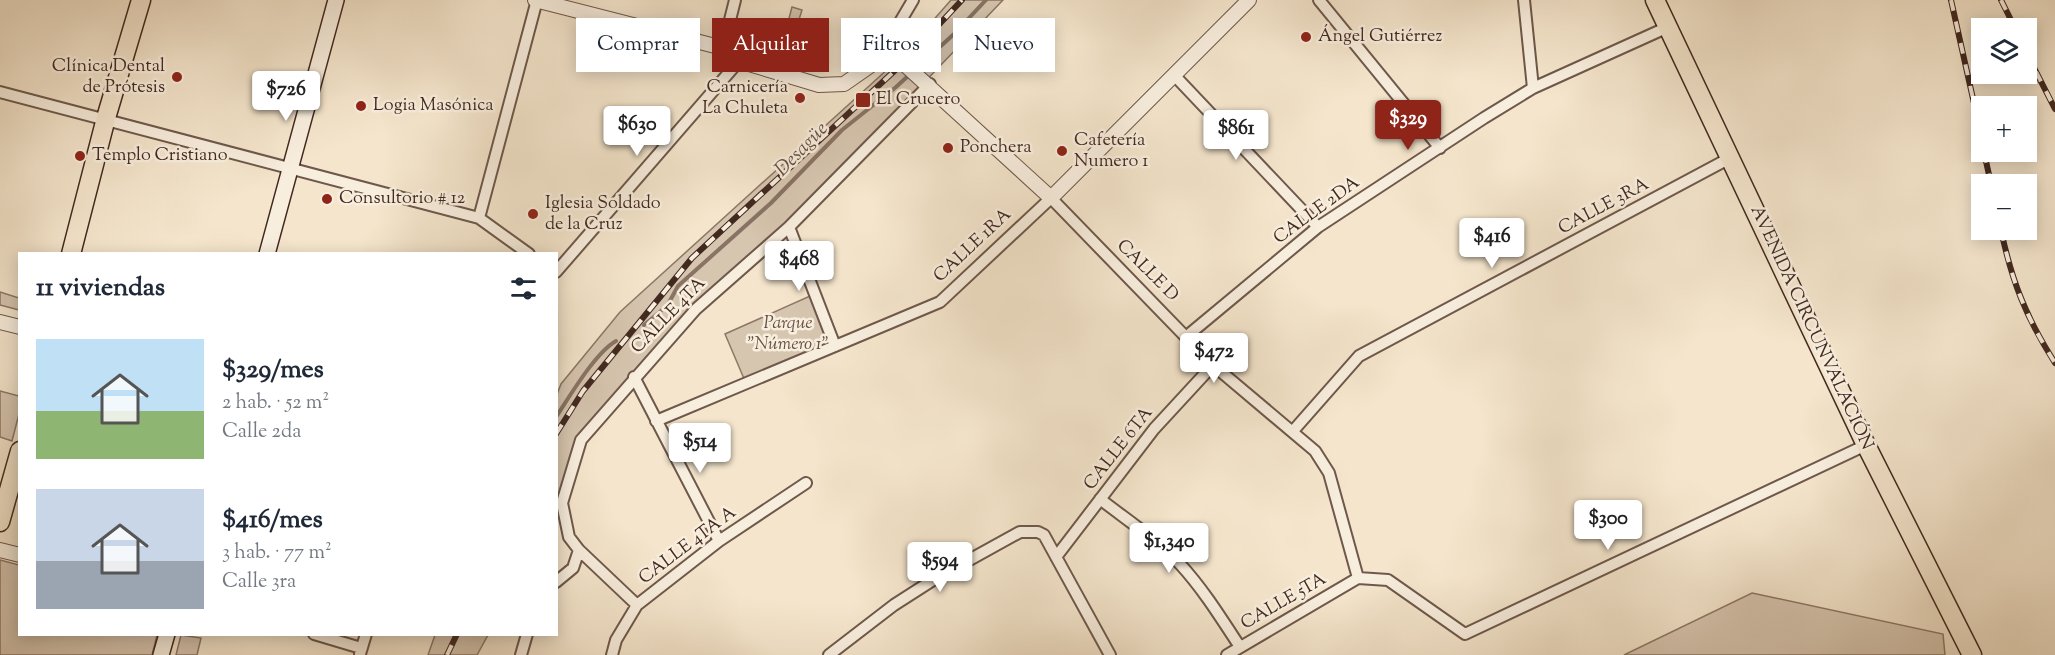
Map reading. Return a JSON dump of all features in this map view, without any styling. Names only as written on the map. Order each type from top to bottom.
[{"type":"main road","points":[[72,252],[106,118],[141,0]]},
{"type":"main road","points":[[268,252],[336,0]]},
{"type":"main road","name":"AVENIDA CIRCUNVALACIÓN","points":[[1655,0],[1866,445],[1972,655]]},
{"type":"main road","points":[[0,522],[18,458]]},
{"type":"main road","points":[[161,655],[166,636]]},
{"type":"street","points":[[479,218],[536,0],[712,45]]},
{"type":"street","points":[[730,18],[735,0]]},
{"type":"street","points":[[902,18],[913,0]]},
{"type":"street","name":"CALLE 1RA","points":[[656,421],[940,302],[1051,198],[1249,0]]},
{"type":"street","points":[[1318,0],[1440,148]]},
{"type":"street","points":[[1524,0],[1533,88]]},
{"type":"street","name":"CALLE 2DA","points":[[1187,336],[1318,226],[1533,88],[1668,27]]},
{"type":"street","points":[[558,270],[729,72]]},
{"type":"street","points":[[776,72],[819,85],[844,84],[861,72]]},
{"type":"street","name":"CALLE D","points":[[915,72],[1051,198],[1213,365],[1315,451],[1329,473],[1358,578]]},
{"type":"street","points":[[1175,76],[1318,226]]},
{"type":"street","name":"CALLE 4TA","points":[[637,605],[579,550],[569,537],[562,503],[581,440],[696,309],[789,227],[926,81]]},
{"type":"street","points":[[0,92],[106,118],[479,218],[526,252]]},
{"type":"street","name":"CALLE 3RA","points":[[1293,431],[1359,356],[1730,158]]},
{"type":"street","points":[[789,227],[835,346]]},
{"type":"street","points":[[0,322],[18,326]]},
{"type":"street","name":"CALLE 6TA","points":[[1056,557],[1154,429],[1213,365]]},
{"type":"street","points":[[634,377],[719,541]]},
{"type":"street","points":[[1358,578],[1388,580],[1465,634],[1866,445]]},
{"type":"street","name":"CALLE 4TA A","points":[[612,655],[616,640],[637,605],[719,541],[806,483]]},
{"type":"street","points":[[1100,499],[1154,539],[1179,563],[1203,592],[1239,647]]},
{"type":"street","points":[[829,655],[925,585],[1020,532],[1038,532],[1044,535],[1110,655]]},
{"type":"street","points":[[0,550],[18,554]]},
{"type":"street","points":[[558,580],[573,568],[579,550]]},
{"type":"street","name":"CALLE 5TA","points":[[1227,655],[1358,578]]},
{"type":"street","points":[[319,636],[361,652],[365,636]]},
{"type":"street","points":[[521,655],[526,636]]},
{"type":"green space","points":[[951,0],[1003,0],[986,18],[953,18],[953,52],[941,65],[941,18],[935,18]]},
{"type":"green space","points":[[792,7],[802,10],[799,18],[789,18]]},
{"type":"green space","points":[[884,72],[934,72],[786,227],[697,301],[578,439],[558,500],[558,392],[561,384],[620,312]]},
{"type":"green space","points":[[0,292],[18,298],[18,310],[0,305]]},
{"type":"green space","name":"Parque \"Número 1\"","points":[[810,296],[830,345],[745,381],[725,334]]},
{"type":"green space","points":[[0,391],[18,396],[18,418],[12,441],[0,437]]},
{"type":"green space","points":[[0,560],[18,565],[18,636],[157,636],[152,655],[0,655]]},
{"type":"green space","points":[[1752,593],[1943,634],[1945,655],[1624,655]]},
{"type":"green space","points":[[181,636],[201,638],[197,655],[176,655]]},
{"type":"green space","points":[[434,636],[487,636],[477,655],[428,655]]},
{"type":"waterway","name":"Desagüe","points":[[644,325],[667,306],[678,286],[771,203],[842,130],[896,87],[954,34],[986,0]]},
{"type":"waterway","name":"Desagüe","points":[[558,414],[591,365],[616,341]]},
{"type":"railway","points":[[558,431],[583,391],[692,258],[903,63],[962,0]]},
{"type":"railway","points":[[1951,0],[1972,96]]},
{"type":"railway","points":[[2001,0],[2010,18]]},
{"type":"railway","points":[[2037,74],[2055,109]]},
{"type":"railway","points":[[1986,162],[1989,174]]},
{"type":"railway","points":[[2004,240],[2021,299],[2055,363]]},
{"type":"railway","points":[[447,655],[456,636]]},
{"type":"place","name":"Ángel Gutiérrez","points":[[1306,37]]},
{"type":"place","name":"Clínica Dental de Prótesis","points":[[177,77]]},
{"type":"place","name":"Carnicería La Chuleta","points":[[800,98]]},
{"type":"place","name":"El Crucero","points":[[863,100]]},
{"type":"place","name":"Logia Masónica","points":[[361,106]]},
{"type":"place","name":"Ponchera","points":[[948,148]]},
{"type":"place","name":"Cafetería Numero 1","points":[[1062,151]]},
{"type":"place","name":"Templo Cristiano","points":[[80,156]]},
{"type":"place","name":"Consultorio # 12","points":[[327,199]]},
{"type":"place","name":"Iglesia Soldado de la Cruz","points":[[533,214]]}]
